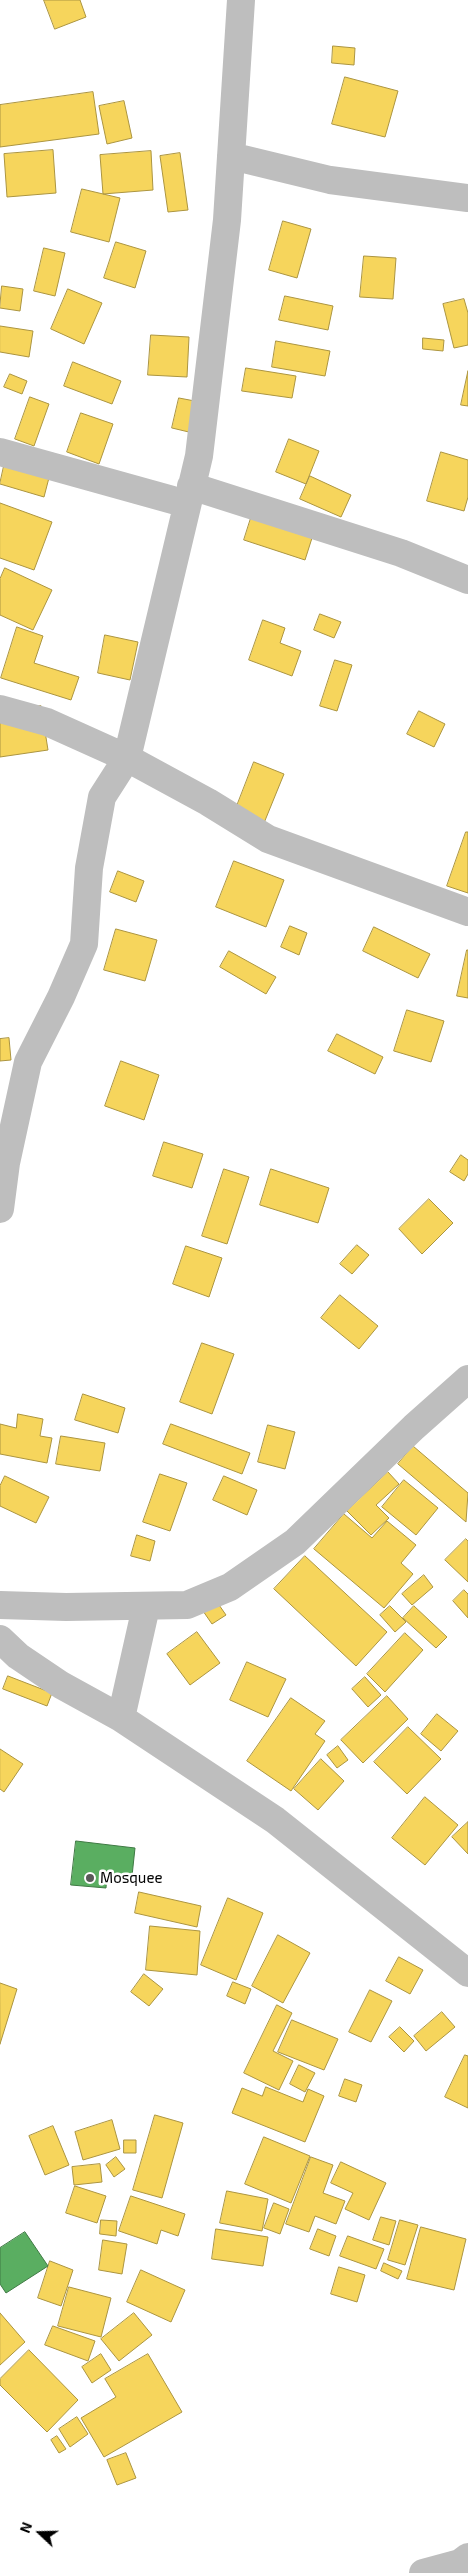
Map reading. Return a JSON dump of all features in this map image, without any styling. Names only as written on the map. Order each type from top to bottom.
[{"type":"street","points":[[0,1209],[6,1163],[28,1062],[61,997],[84,944],[89,868],[102,796],[127,758],[199,456],[227,220],[241,0]]},
{"type":"street","points":[[232,156],[330,180],[468,198]]},
{"type":"street","points":[[0,452],[189,495],[401,553],[468,580]]},
{"type":"street","points":[[0,709],[47,722],[127,758],[208,802],[268,839],[468,912]]},
{"type":"street","points":[[0,1605],[146,1607],[187,1605],[230,1587],[295,1542],[414,1427],[468,1379]]},
{"type":"street","points":[[121,1718],[146,1607]]},
{"type":"street","points":[[0,1639],[18,1656],[61,1685],[121,1718],[274,1820],[468,1973]]},
{"type":"street","points":[[423,2573],[460,2562],[468,2557]]},
{"type":"building: Logements","points":[[44,0],[80,0],[86,17],[55,29]]},
{"type":"building: Logements","points":[[333,46],[355,48],[354,65],[332,63]]},
{"type":"building: Logements","points":[[345,77],[398,91],[385,137],[332,124]]},
{"type":"building: Logements","points":[[93,92],[99,134],[0,147],[0,105]]},
{"type":"building: Logements","points":[[124,101],[132,138],[107,144],[99,106]]},
{"type":"building: Logements","points":[[53,150],[56,193],[7,197],[4,154]]},
{"type":"building: Logements","points":[[151,151],[153,190],[103,194],[100,155]]},
{"type":"building: Logements","points":[[180,153],[188,210],[168,212],[160,156]]},
{"type":"building: Logements","points":[[82,189],[120,198],[109,242],[71,232]]},
{"type":"building: Logements","points":[[283,221],[311,229],[297,278],[269,270]]},
{"type":"building: Logements","points":[[116,242],[146,251],[135,288],[104,278]]},
{"type":"building: Logements","points":[[44,248],[65,253],[55,296],[34,291]]},
{"type":"building: Logements","points":[[364,256],[396,258],[393,299],[360,297]]},
{"type":"building: Logements","points":[[2,286],[23,289],[20,311],[0,308]]},
{"type":"building: Logements","points":[[68,289],[102,303],[84,344],[51,329]]},
{"type":"building: Logements","points":[[285,296],[333,306],[328,330],[279,320]]},
{"type":"building: Logements","points":[[464,299],[468,313],[468,345],[454,348],[443,304]]},
{"type":"building: Logements","points":[[0,326],[33,331],[29,357],[0,352]]},
{"type":"building: Logements","points":[[151,335],[189,337],[187,377],[148,375]]},
{"type":"building: Logements","points":[[423,338],[444,340],[443,351],[423,349]]},
{"type":"building: Logements","points":[[276,341],[330,351],[325,376],[272,367]]},
{"type":"building: Logements","points":[[73,362],[121,381],[112,404],[64,386]]},
{"type":"building: Logements","points":[[246,368],[296,376],[292,398],[242,391]]},
{"type":"building: Logements","points":[[468,371],[468,406],[461,405]]},
{"type":"building: Logements","points":[[10,374],[27,381],[22,394],[4,387]]},
{"type":"building: Logements","points":[[30,397],[49,404],[34,446],[15,439]]},
{"type":"building: Logements","points":[[179,398],[200,402],[193,433],[172,428]]},
{"type":"building: Logements","points":[[81,413],[113,424],[99,464],[67,452]]},
{"type":"building: Logements","points":[[289,439],[319,451],[306,484],[276,472]]},
{"type":"building: Logements","points":[[441,452],[468,460],[468,497],[464,511],[427,501]]},
{"type":"building: Logements","points":[[6,457],[51,470],[44,497],[0,484]]},
{"type":"building: Logements","points":[[310,476],[351,495],[341,517],[300,499]]},
{"type":"building: Logements","points":[[0,503],[52,522],[34,570],[0,558]]},
{"type":"building: Logements","points":[[251,518],[312,538],[305,560],[244,540]]},
{"type":"building: Logements","points":[[5,568],[52,590],[33,630],[0,615],[0,579]]},
{"type":"building: Logements","points":[[320,614],[341,622],[334,638],[314,630]]},
{"type":"building: Logements","points":[[263,620],[285,628],[280,643],[301,651],[292,676],[249,660]]},
{"type":"building: Logements","points":[[17,627],[43,636],[34,663],[79,677],[71,700],[1,678]]},
{"type":"building: Logements","points":[[105,635],[138,642],[130,680],[98,673]]},
{"type":"building: Logements","points":[[335,660],[352,665],[337,711],[320,706]]},
{"type":"building: Logements","points":[[41,706],[48,750],[0,757],[0,712]]},
{"type":"building: Logements","points":[[419,711],[445,724],[434,747],[407,734]]},
{"type":"building: Logements","points":[[254,762],[284,774],[264,823],[235,811]]},
{"type":"building: Logements","points":[[466,832],[468,832],[468,893],[447,886]]},
{"type":"building: Logements","points":[[234,861],[284,880],[266,927],[216,907]]},
{"type":"building: Logements","points":[[118,871],[144,881],[136,902],[110,892]]},
{"type":"building: Logements","points":[[290,926],[307,933],[299,955],[281,947]]},
{"type":"building: Logements","points":[[374,927],[430,954],[418,978],[363,951]]},
{"type":"building: Logements","points":[[116,929],[157,940],[145,981],[104,970]]},
{"type":"building: Logements","points":[[468,950],[468,998],[457,996]]},
{"type":"building: Logements","points":[[229,951],[276,977],[266,994],[220,967]]},
{"type":"building: Logements","points":[[407,1010],[444,1021],[431,1062],[394,1051]]},
{"type":"building: Logements","points":[[337,1034],[383,1057],[375,1074],[328,1051]]},
{"type":"building: Logements","points":[[9,1038],[11,1060],[0,1061],[0,1039]]},
{"type":"building: Logements","points":[[121,1061],[159,1075],[144,1120],[105,1106]]},
{"type":"building: Logements","points":[[164,1142],[203,1154],[192,1188],[153,1176]]},
{"type":"building: Logements","points":[[461,1155],[468,1160],[468,1174],[464,1181],[450,1172]]},
{"type":"building: Logements","points":[[224,1169],[249,1177],[227,1244],[202,1236]]},
{"type":"building: Logements","points":[[271,1169],[329,1188],[318,1223],[260,1205]]},
{"type":"building: Logements","points":[[429,1199],[453,1223],[422,1254],[399,1229]]},
{"type":"building: Logements","points":[[357,1245],[369,1255],[352,1274],[340,1264]]},
{"type":"building: Logements","points":[[186,1246],[222,1258],[209,1297],[173,1284]]},
{"type":"building: Logements","points":[[340,1295],[378,1326],[359,1349],[321,1318]]},
{"type":"building: Logements","points":[[202,1343],[234,1354],[212,1414],[180,1402]]},
{"type":"building: Logements","points":[[83,1394],[125,1408],[118,1433],[75,1420]]},
{"type":"building: Logements","points":[[18,1414],[43,1419],[40,1436],[52,1438],[47,1463],[0,1454],[0,1424],[16,1428]]},
{"type":"building: Logements","points":[[171,1424],[250,1453],[242,1474],[163,1444]]},
{"type":"building: Logements","points":[[268,1425],[295,1432],[285,1469],[258,1462]]},
{"type":"building: Logements","points":[[61,1436],[105,1443],[100,1471],[56,1464]]},
{"type":"building: Logements","points":[[413,1446],[468,1493],[466,1522],[398,1464]]},
{"type":"building: Logements","points":[[388,1472],[399,1484],[376,1505],[389,1518],[371,1535],[347,1511]]},
{"type":"building: Logements","points":[[160,1474],[187,1483],[170,1531],[143,1522]]},
{"type":"building: Logements","points":[[5,1476],[49,1497],[36,1523],[0,1506],[0,1486]]},
{"type":"building: Logements","points":[[224,1476],[257,1490],[247,1515],[213,1500]]},
{"type":"building: Logements","points":[[404,1480],[438,1508],[416,1535],[382,1507]]},
{"type":"building: Logements","points":[[344,1514],[372,1538],[387,1521],[416,1545],[401,1563],[413,1574],[384,1608],[314,1549]]},
{"type":"building: Logements","points":[[137,1535],[155,1541],[150,1561],[131,1556]]},
{"type":"building: Logements","points":[[466,1539],[468,1541],[468,1582],[445,1560]]},
{"type":"building: Logements","points":[[305,1556],[387,1632],[356,1666],[274,1589]]},
{"type":"building: Logements","points":[[424,1575],[433,1587],[412,1605],[402,1594]]},
{"type":"building: Logements","points":[[464,1590],[468,1594],[468,1618],[453,1601]]},
{"type":"building: Logements","points":[[217,1602],[226,1615],[212,1624],[203,1611]]},
{"type":"building: Logements","points":[[390,1606],[406,1622],[395,1632],[380,1615]]},
{"type":"building: Logements","points":[[414,1606],[447,1637],[436,1648],[403,1618]]},
{"type":"building: Logements","points":[[197,1632],[220,1663],[190,1685],[167,1654]]},
{"type":"building: Logements","points":[[405,1633],[423,1650],[385,1692],[367,1674]]},
{"type":"building: Logements","points":[[247,1662],[286,1679],[268,1717],[230,1700]]},
{"type":"building: Logements","points":[[8,1676],[52,1693],[47,1706],[3,1689]]},
{"type":"building: Logements","points":[[365,1677],[381,1695],[368,1707],[352,1689]]},
{"type":"building: Logements","points":[[387,1696],[408,1719],[363,1763],[341,1740]]},
{"type":"building: Logements","points":[[291,1698],[325,1721],[315,1734],[325,1741],[291,1791],[247,1761]]},
{"type":"building: Logements","points":[[437,1714],[458,1731],[441,1751],[421,1734]]},
{"type":"building: Logements","points":[[408,1727],[441,1759],[407,1794],[374,1762]]},
{"type":"building: Logements","points":[[338,1746],[348,1760],[337,1768],[327,1755]]},
{"type":"building: Logements","points":[[0,1749],[23,1764],[4,1792],[0,1789]]},
{"type":"building: Logements","points":[[321,1759],[344,1781],[318,1810],[294,1789]]},
{"type":"building: Logements","points":[[425,1797],[458,1825],[425,1865],[392,1838]]},
{"type":"building: Logements","points":[[468,1822],[468,1854],[452,1837]]},
{"type":"building: Logements","points":[[139,1892],[201,1906],[197,1927],[135,1913]]},
{"type":"building: Logements","points":[[228,1898],[263,1913],[236,1980],[201,1965]]},
{"type":"building: Logements","points":[[150,1926],[200,1931],[197,1975],[146,1970]]},
{"type":"building: Logements","points":[[278,1935],[310,1953],[283,2003],[252,1986]]},
{"type":"building: Logements","points":[[399,1957],[423,1970],[410,1994],[386,1981]]},
{"type":"building: Logements","points":[[144,1974],[163,1989],[149,2006],[131,1992]]},
{"type":"building: Logements","points":[[233,1982],[251,1989],[245,2004],[227,1996]]},
{"type":"building: Logements","points":[[0,1983],[17,1989],[0,2044]]},
{"type":"building: Logements","points":[[370,1990],[392,2001],[371,2042],[349,2032]]},
{"type":"building: Logements","points":[[277,2005],[292,2013],[273,2051],[293,2061],[279,2090],[244,2073]]},
{"type":"building: Logements","points":[[442,2012],[455,2027],[426,2051],[414,2036]]},
{"type":"building: Logements","points":[[292,2020],[338,2039],[324,2070],[278,2052]]},
{"type":"building: Logements","points":[[400,2027],[414,2041],[404,2052],[389,2037]]},
{"type":"building: Logements","points":[[465,2055],[468,2056],[468,2108],[445,2097]]},
{"type":"building: Logements","points":[[299,2065],[315,2073],[305,2092],[290,2084]]},
{"type":"building: Logements","points":[[345,2079],[362,2085],[356,2102],[339,2096]]},
{"type":"building: Logements","points":[[266,2087],[303,2102],[308,2089],[324,2096],[305,2142],[232,2113],[242,2088],[262,2096]]},
{"type":"building: Logements","points":[[155,2115],[183,2123],[162,2198],[133,2190]]},
{"type":"building: Logements","points":[[112,2120],[120,2149],[83,2160],[75,2132]]},
{"type":"building: Logements","points":[[53,2126],[69,2165],[45,2175],[29,2136]]},
{"type":"building: Logements","points":[[264,2137],[310,2156],[291,2203],[245,2184]]},
{"type":"building: Logements","points":[[124,2140],[136,2140],[136,2153],[124,2153]]},
{"type":"building: Logements","points":[[116,2157],[125,2169],[114,2177],[106,2165]]},
{"type":"building: Logements","points":[[311,2157],[333,2165],[323,2193],[345,2201],[336,2224],[315,2216],[309,2232],[286,2224]]},
{"type":"building: Logements","points":[[341,2162],[386,2183],[369,2220],[345,2209],[353,2193],[331,2183]]},
{"type":"building: Logements","points":[[100,2164],[102,2182],[74,2185],[72,2167]]},
{"type":"building: Logements","points":[[75,2186],[106,2196],[97,2223],[66,2213]]},
{"type":"building: Logements","points":[[227,2191],[268,2199],[262,2231],[220,2223]]},
{"type":"building: Logements","points":[[131,2196],[185,2214],[178,2236],[161,2230],[157,2244],[119,2231]]},
{"type":"building: Logements","points":[[274,2203],[289,2209],[280,2234],[264,2228]]},
{"type":"building: Logements","points":[[381,2217],[396,2221],[389,2245],[373,2240]]},
{"type":"building: Logements","points":[[101,2220],[117,2221],[116,2236],[100,2234]]},
{"type":"building: Logements","points":[[400,2220],[418,2225],[405,2265],[388,2260]]},
{"type":"building: Logements","points":[[421,2227],[466,2239],[454,2290],[407,2279]]},
{"type":"building: Logements","points":[[216,2229],[268,2237],[263,2266],[212,2259]]},
{"type":"building: Logements","points":[[318,2229],[336,2236],[329,2256],[310,2249]]},
{"type":"building: Logements","points":[[348,2236],[384,2249],[376,2269],[340,2256]]},
{"type":"building: Logements","points":[[103,2240],[127,2244],[122,2274],[99,2270]]},
{"type":"building: Logements","points":[[50,2261],[73,2270],[61,2306],[38,2298]]},
{"type":"building: Logements","points":[[384,2263],[402,2271],[398,2279],[381,2271]]},
{"type":"building: Logements","points":[[339,2267],[365,2275],[357,2302],[331,2294]]},
{"type":"building: Logements","points":[[141,2270],[185,2290],[171,2322],[127,2302]]},
{"type":"building: Logements","points":[[69,2287],[111,2298],[101,2337],[58,2326]]},
{"type":"building: Logements","points":[[0,2313],[25,2342],[0,2365]]},
{"type":"building: Logements","points":[[134,2313],[152,2335],[119,2361],[101,2339]]},
{"type":"building: Logements","points":[[53,2326],[95,2341],[88,2361],[45,2345]]},
{"type":"building: Logements","points":[[29,2350],[78,2400],[47,2432],[0,2385],[0,2379]]},
{"type":"building: Logements","points":[[101,2354],[111,2370],[92,2383],[82,2367]]},
{"type":"building: Logements","points":[[148,2354],[182,2412],[104,2457],[81,2418],[116,2397],[105,2379]]},
{"type":"building: Logements","points":[[77,2417],[88,2434],[70,2447],[59,2429]]},
{"type":"building: Logements","points":[[57,2436],[66,2449],[59,2453],[51,2440]]},
{"type":"building: Logements","points":[[126,2453],[136,2478],[117,2485],[107,2460]]},
{"type":"building: Public","points":[[76,1841],[135,1848],[132,1876],[107,1873],[106,1888],[71,1885]]},
{"type":"building: Public","points":[[25,2232],[48,2266],[6,2293],[0,2284],[0,2248]]},
{"type":"place","name":"Mosquee","points":[[90,1878]]}]
